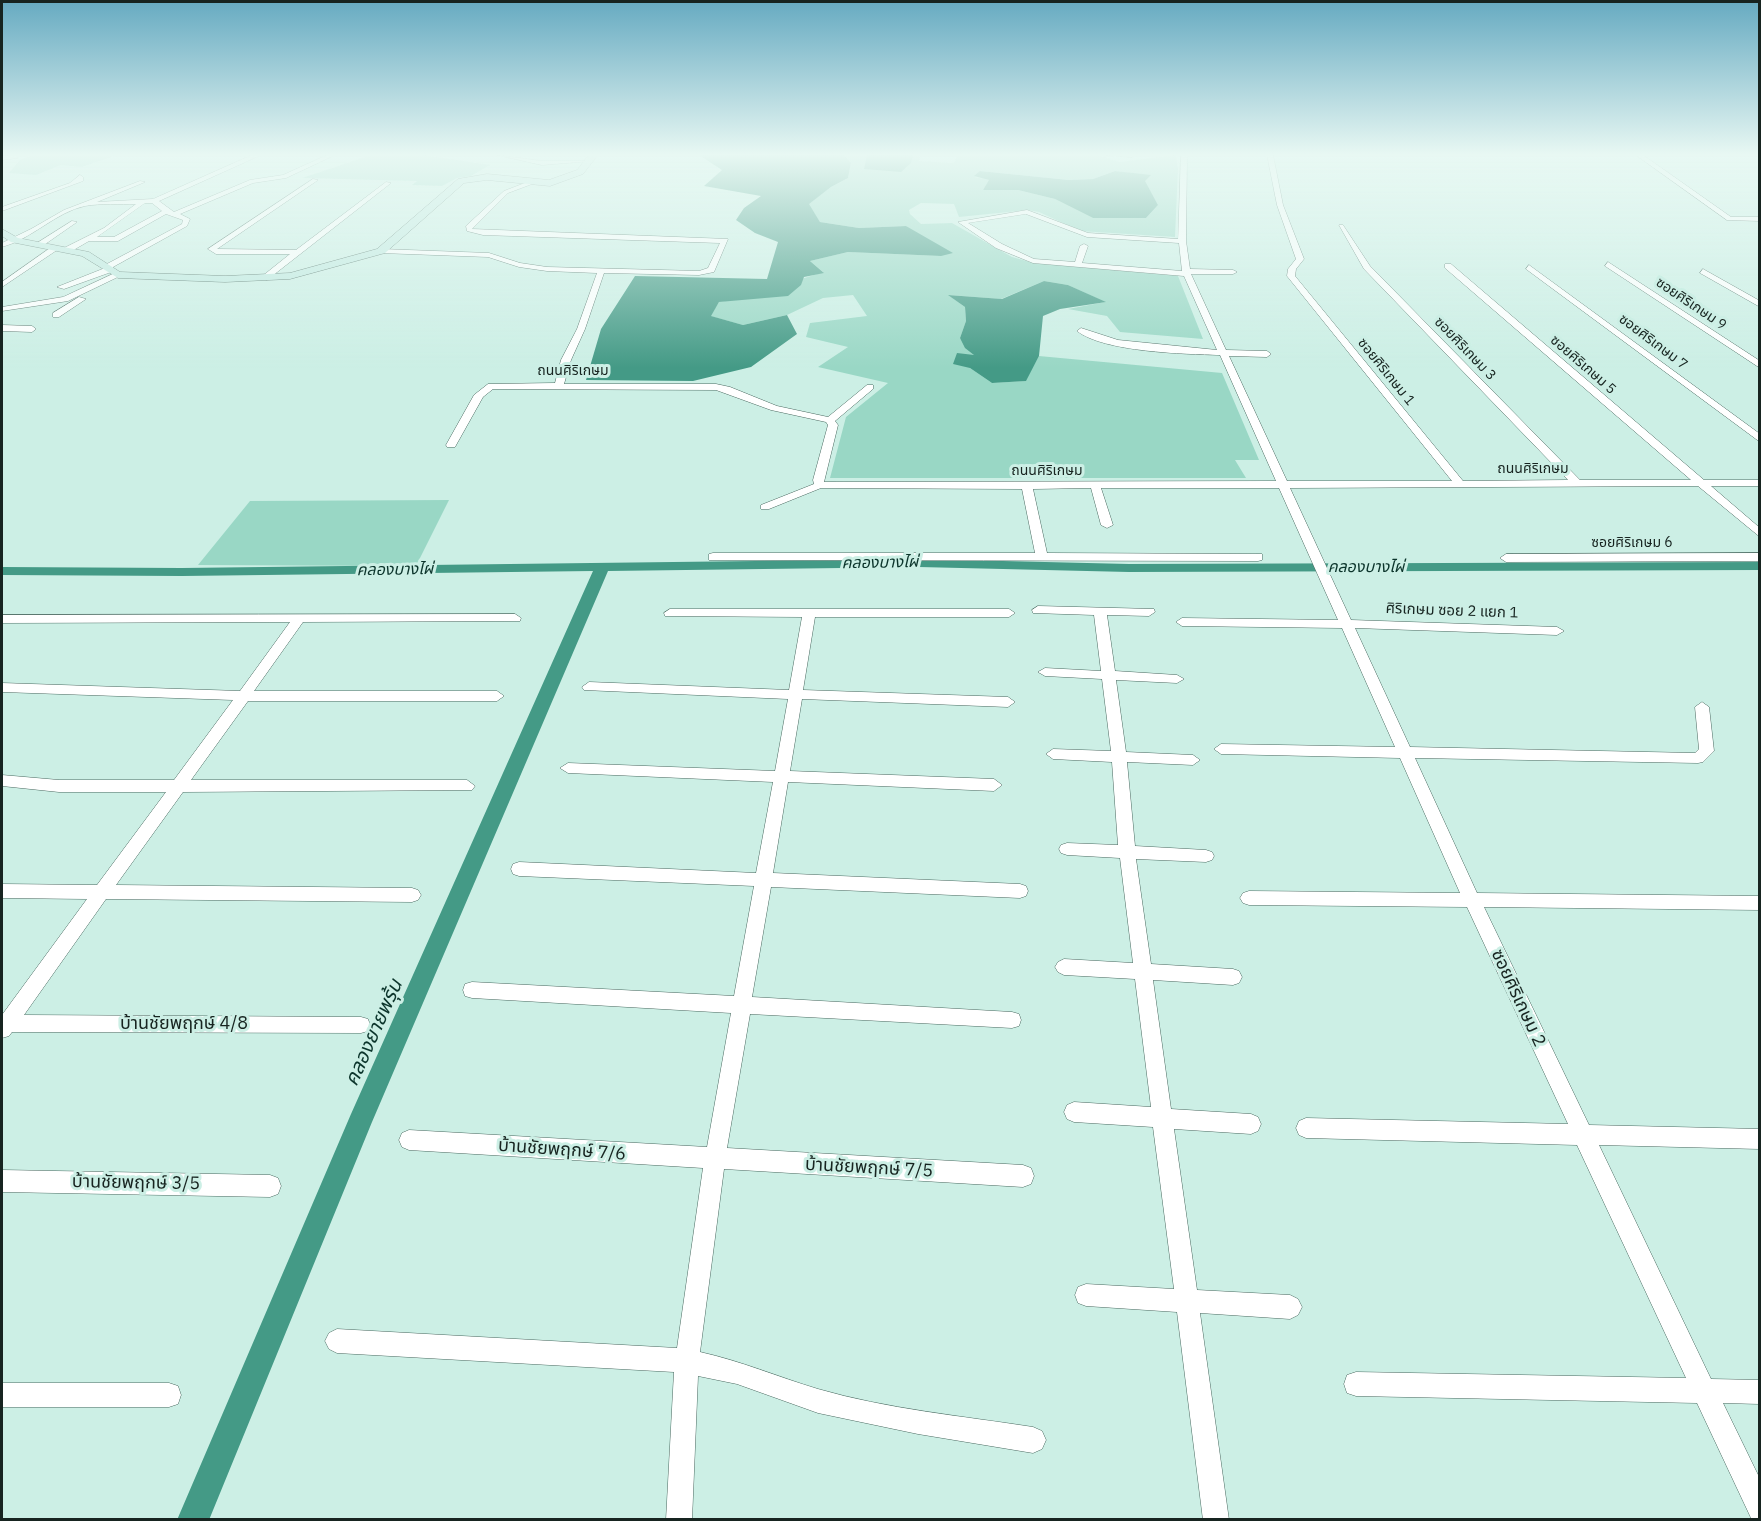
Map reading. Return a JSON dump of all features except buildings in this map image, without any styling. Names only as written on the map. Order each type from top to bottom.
[{"type":"street","points":[[2,245],[41,226]]},
{"type":"street","points":[[38,245],[68,226]]},
{"type":"street","points":[[2,285],[62,249],[88,239],[108,226]]},
{"type":"street","points":[[88,239],[116,239],[139,226]]},
{"type":"street","points":[[2,309],[50,303],[80,292],[181,226]]},
{"type":"street","points":[[246,226],[212,249],[216,252],[297,252]]},
{"type":"street","points":[[264,278],[331,226]]},
{"type":"street","points":[[381,251],[410,226]]},
{"type":"street","points":[[61,287],[112,270],[264,278],[301,275],[381,251],[489,255],[527,267],[704,273],[711,270],[725,241],[706,238],[483,233],[469,230],[469,226]]},
{"type":"street","points":[[968,226],[1025,259],[1077,266],[1186,273],[1233,272]]},
{"type":"street","points":[[1063,226],[1087,235],[1182,241]]},
{"type":"street","name":"ซอยศิริเกษม 2","points":[[1182,226],[1186,273],[1222,353],[1284,484],[1472,900],[1760,1509]]},
{"type":"street","name":"ซอยศิริเกษม 1","points":[[1288,226],[1300,259],[1292,269],[1291,276],[1460,484]]},
{"type":"street","name":"ซอยศิริเกษม 3","points":[[1341,226],[1367,267],[1578,484]]},
{"type":"street","points":[[2,232],[15,240],[85,254],[112,270]]},
{"type":"street","points":[[1077,266],[1084,246]]},
{"type":"street","points":[[361,256],[417,253]]},
{"type":"street","name":"ซอยศิริเกษม 9","points":[[1608,264],[1760,365]]},
{"type":"street","name":"ซอยศิริเกษม 5","points":[[1448,266],[1760,534]]},
{"type":"street","name":"ซอยศิริเกษม 7","points":[[1529,267],[1760,439]]},
{"type":"street","points":[[559,385],[601,271]]},
{"type":"street","points":[[1703,271],[1760,305]]},
{"type":"street","points":[[56,315],[86,297],[80,292]]},
{"type":"street","points":[[2,317],[14,309]]},
{"type":"street","points":[[2,328],[32,329]]},
{"type":"street","points":[[1081,331],[1112,341],[1222,353],[1267,354]]},
{"type":"street","name":"ถนนศิริเกษม","points":[[451,445],[485,389],[502,385],[727,388],[774,408],[830,420]]},
{"type":"street","points":[[765,507],[820,485],[818,480],[833,425],[830,420],[870,387]]},
{"type":"street","name":"ถนนศิริเกษม","points":[[820,485],[1760,483]]},
{"type":"street","points":[[1095,485],[1107,525]]},
{"type":"street","points":[[1027,486],[1042,556]]},
{"type":"street","points":[[713,557],[1258,557]]},
{"type":"street","name":"ซอยศิริเกษม 6","points":[[1506,558],[1760,557]]},
{"type":"street","points":[[1038,610],[1149,612]]},
{"type":"street","points":[[1100,612],[1119,758],[1127,852],[1216,1520]]},
{"type":"street","points":[[670,613],[809,615],[1009,613]]},
{"type":"street","points":[[679,1520],[687,1361],[715,1160],[780,776],[797,696],[809,615]]},
{"type":"street","points":[[3,1025],[300,618]]},
{"type":"street","points":[[2,619],[515,618]]},
{"type":"street","name":"ศิริเกษม ซอย 2 แยก 1","points":[[1182,622],[1347,624],[1557,631]]},
{"type":"street","points":[[1045,672],[1177,679]]},
{"type":"street","points":[[2,687],[243,696],[497,696]]},
{"type":"street","points":[[589,687],[1008,702]]},
{"type":"street","points":[[1221,749],[1698,758],[1707,751],[1702,707]]},
{"type":"street","points":[[1053,753],[1193,760]]},
{"type":"street","points":[[568,768],[994,785]]},
{"type":"street","points":[[2,780],[59,786],[467,786]]},
{"type":"street","points":[[1067,849],[1206,856]]},
{"type":"street","points":[[519,868],[1020,891]]},
{"type":"street","points":[[2,891],[100,894],[412,895]]},
{"type":"street","points":[[1249,898],[1760,903]]},
{"type":"street","points":[[1064,967],[1233,977]]},
{"type":"street","points":[[472,990],[1012,1020]]},
{"type":"street","name":"บ้านชัยพฤกษ์ 4/8","points":[[3,1025],[361,1025]]},
{"type":"street","points":[[1074,1112],[1251,1124]]},
{"type":"street","points":[[1306,1128],[1760,1139]]},
{"type":"street","name":"บ้านชัยพฤกษ์ 7/6","points":[[409,1140],[715,1160]]},
{"type":"street","name":"บ้านชัยพฤกษ์ 7/5","points":[[715,1160],[1023,1176]]},
{"type":"street","name":"บ้านชัยพฤกษ์ 3/5","points":[[2,1181],[270,1186]]},
{"type":"street","points":[[1086,1295],[1290,1307]]},
{"type":"street","points":[[337,1341],[687,1361],[737,1372],[818,1401],[918,1422],[1033,1440]]},
{"type":"street","points":[[1356,1384],[1760,1392]]},
{"type":"street","points":[[2,1395],[169,1395]]},
{"type":"shaded area","points":[[745,226],[859,228],[906,226],[953,253],[941,256],[848,252],[810,261],[824,273],[804,277],[801,285],[788,296],[719,302],[711,316],[743,325],[787,315],[797,334],[751,367],[693,381],[586,380],[601,329],[635,276],[767,279],[778,242],[755,233]]},
{"type":"shaded area","points":[[846,226],[957,226],[1012,257],[1034,263],[1178,276],[1203,339],[1120,332],[1107,316],[1068,309],[1105,302],[1068,285],[1044,281],[1001,299],[949,295],[965,307],[966,321],[960,338],[976,355],[970,368],[992,383],[1025,381],[1039,356],[1222,373],[1259,460],[1235,460],[1246,478],[830,478],[846,417],[888,383],[818,367],[848,347],[806,337],[810,323],[867,316],[853,295],[823,298],[787,315],[743,325],[710,316],[719,302],[743,298],[823,272],[810,261],[848,252],[941,256],[906,226],[859,228]]},
{"type":"shaded area","points":[[1069,226],[1175,226],[1175,237],[1080,231]]},
{"type":"shaded area","points":[[1044,281],[1068,285],[1106,302],[1060,309],[1043,316],[1039,356],[1026,381],[992,383],[970,368],[953,364],[957,353],[974,355],[965,348],[960,338],[966,321],[965,307],[948,295],[1002,299]]},
{"type":"shaded area","points":[[449,500],[416,566],[198,565],[250,501]]},
{"type":"waterway","name":"คลองบางไผ่","points":[[2,571],[182,572],[919,563],[1129,568],[1760,566]]},
{"type":"waterway","name":"คลองยายพรุ้น","points":[[193,1520],[360,1122],[602,568]]}]
